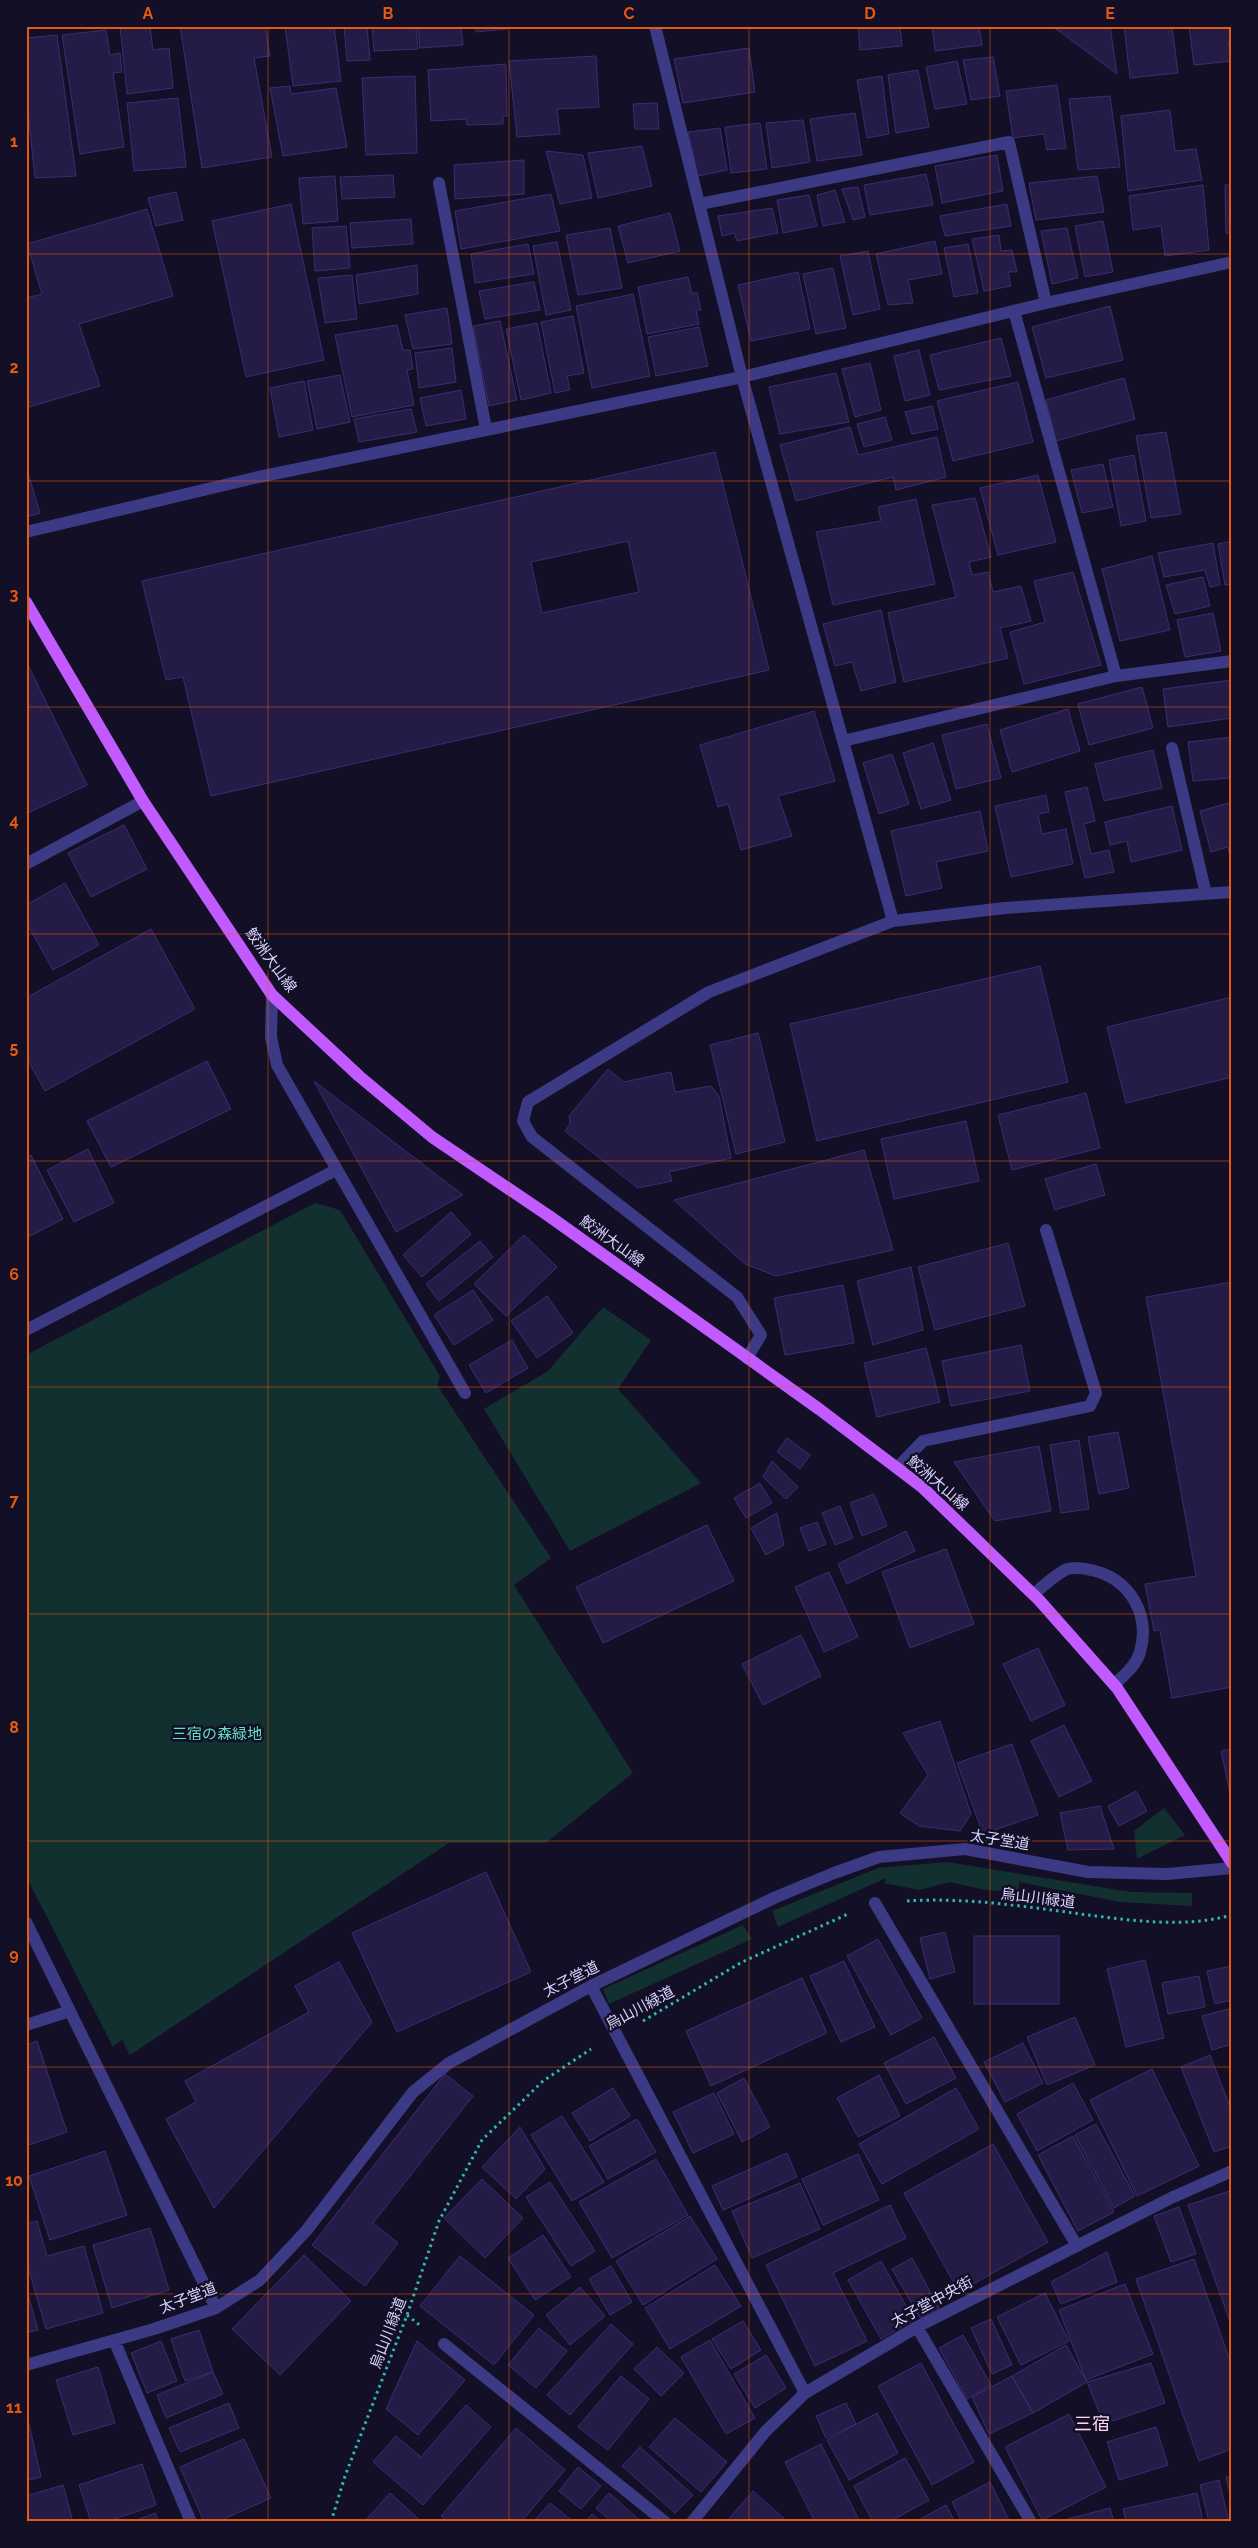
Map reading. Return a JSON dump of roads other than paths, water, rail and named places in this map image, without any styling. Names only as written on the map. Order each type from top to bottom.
[{"type":"main road","name":"鮫洲大山線","points":[[26,602],[143,801],[272,995],[359,1076],[432,1136],[557,1222],[747,1358],[922,1487],[1034,1594],[1114,1685],[1232,1863]]},
{"type":"street","points":[[655,26],[742,377],[893,921]]},
{"type":"street","points":[[700,204],[1009,142],[1046,303]]},
{"type":"street","points":[[440,183],[486,430]]},
{"type":"street","points":[[26,532],[254,478],[742,377],[1046,303],[1232,262]]},
{"type":"street","points":[[1014,311],[1116,676]]},
{"type":"street","points":[[843,741],[1116,676],[1232,661]]},
{"type":"street","points":[[1172,748],[1206,894]]},
{"type":"street","points":[[26,864],[143,801]]},
{"type":"street","points":[[747,1358],[761,1335],[736,1297],[532,1137],[523,1122],[528,1102],[709,992],[893,921],[1006,908],[1232,892]]},
{"type":"street","points":[[272,995],[271,1038],[277,1065],[465,1393]]},
{"type":"street","points":[[26,1330],[336,1170]]},
{"type":"street","points":[[897,1468],[923,1441],[1090,1406],[1096,1393],[1046,1230]]},
{"type":"street","points":[[1034,1594],[1066,1569],[1085,1569],[1106,1573],[1120,1582],[1129,1592],[1141,1616],[1142,1637],[1140,1653],[1134,1666],[1114,1685]]},
{"type":"street","name":"太子堂道","points":[[26,2365],[216,2308],[260,2280],[306,2230],[412,2092],[427,2078],[457,2058],[591,1986],[776,1898],[880,1856],[965,1849],[1088,1872],[1167,1874],[1232,1868]]},
{"type":"street","points":[[875,1903],[1077,2246]]},
{"type":"street","points":[[26,1922],[216,2308]]},
{"type":"street","points":[[591,1986],[805,2393]]},
{"type":"street","points":[[26,2025],[70,2011]]},
{"type":"street","name":"太子堂中央街","points":[[692,2522],[765,2432],[805,2393],[917,2328],[1171,2198],[1232,2172]]},
{"type":"street","points":[[917,2328],[1030,2522]]},
{"type":"street","points":[[114,2340],[190,2522]]},
{"type":"street","points":[[444,2344],[665,2522]]},
{"type":"district","name":"三宿","points":[[1092,2424]]},
{"type":"park label","name":"三宿の森緑地","points":[[217,1734]]}]
